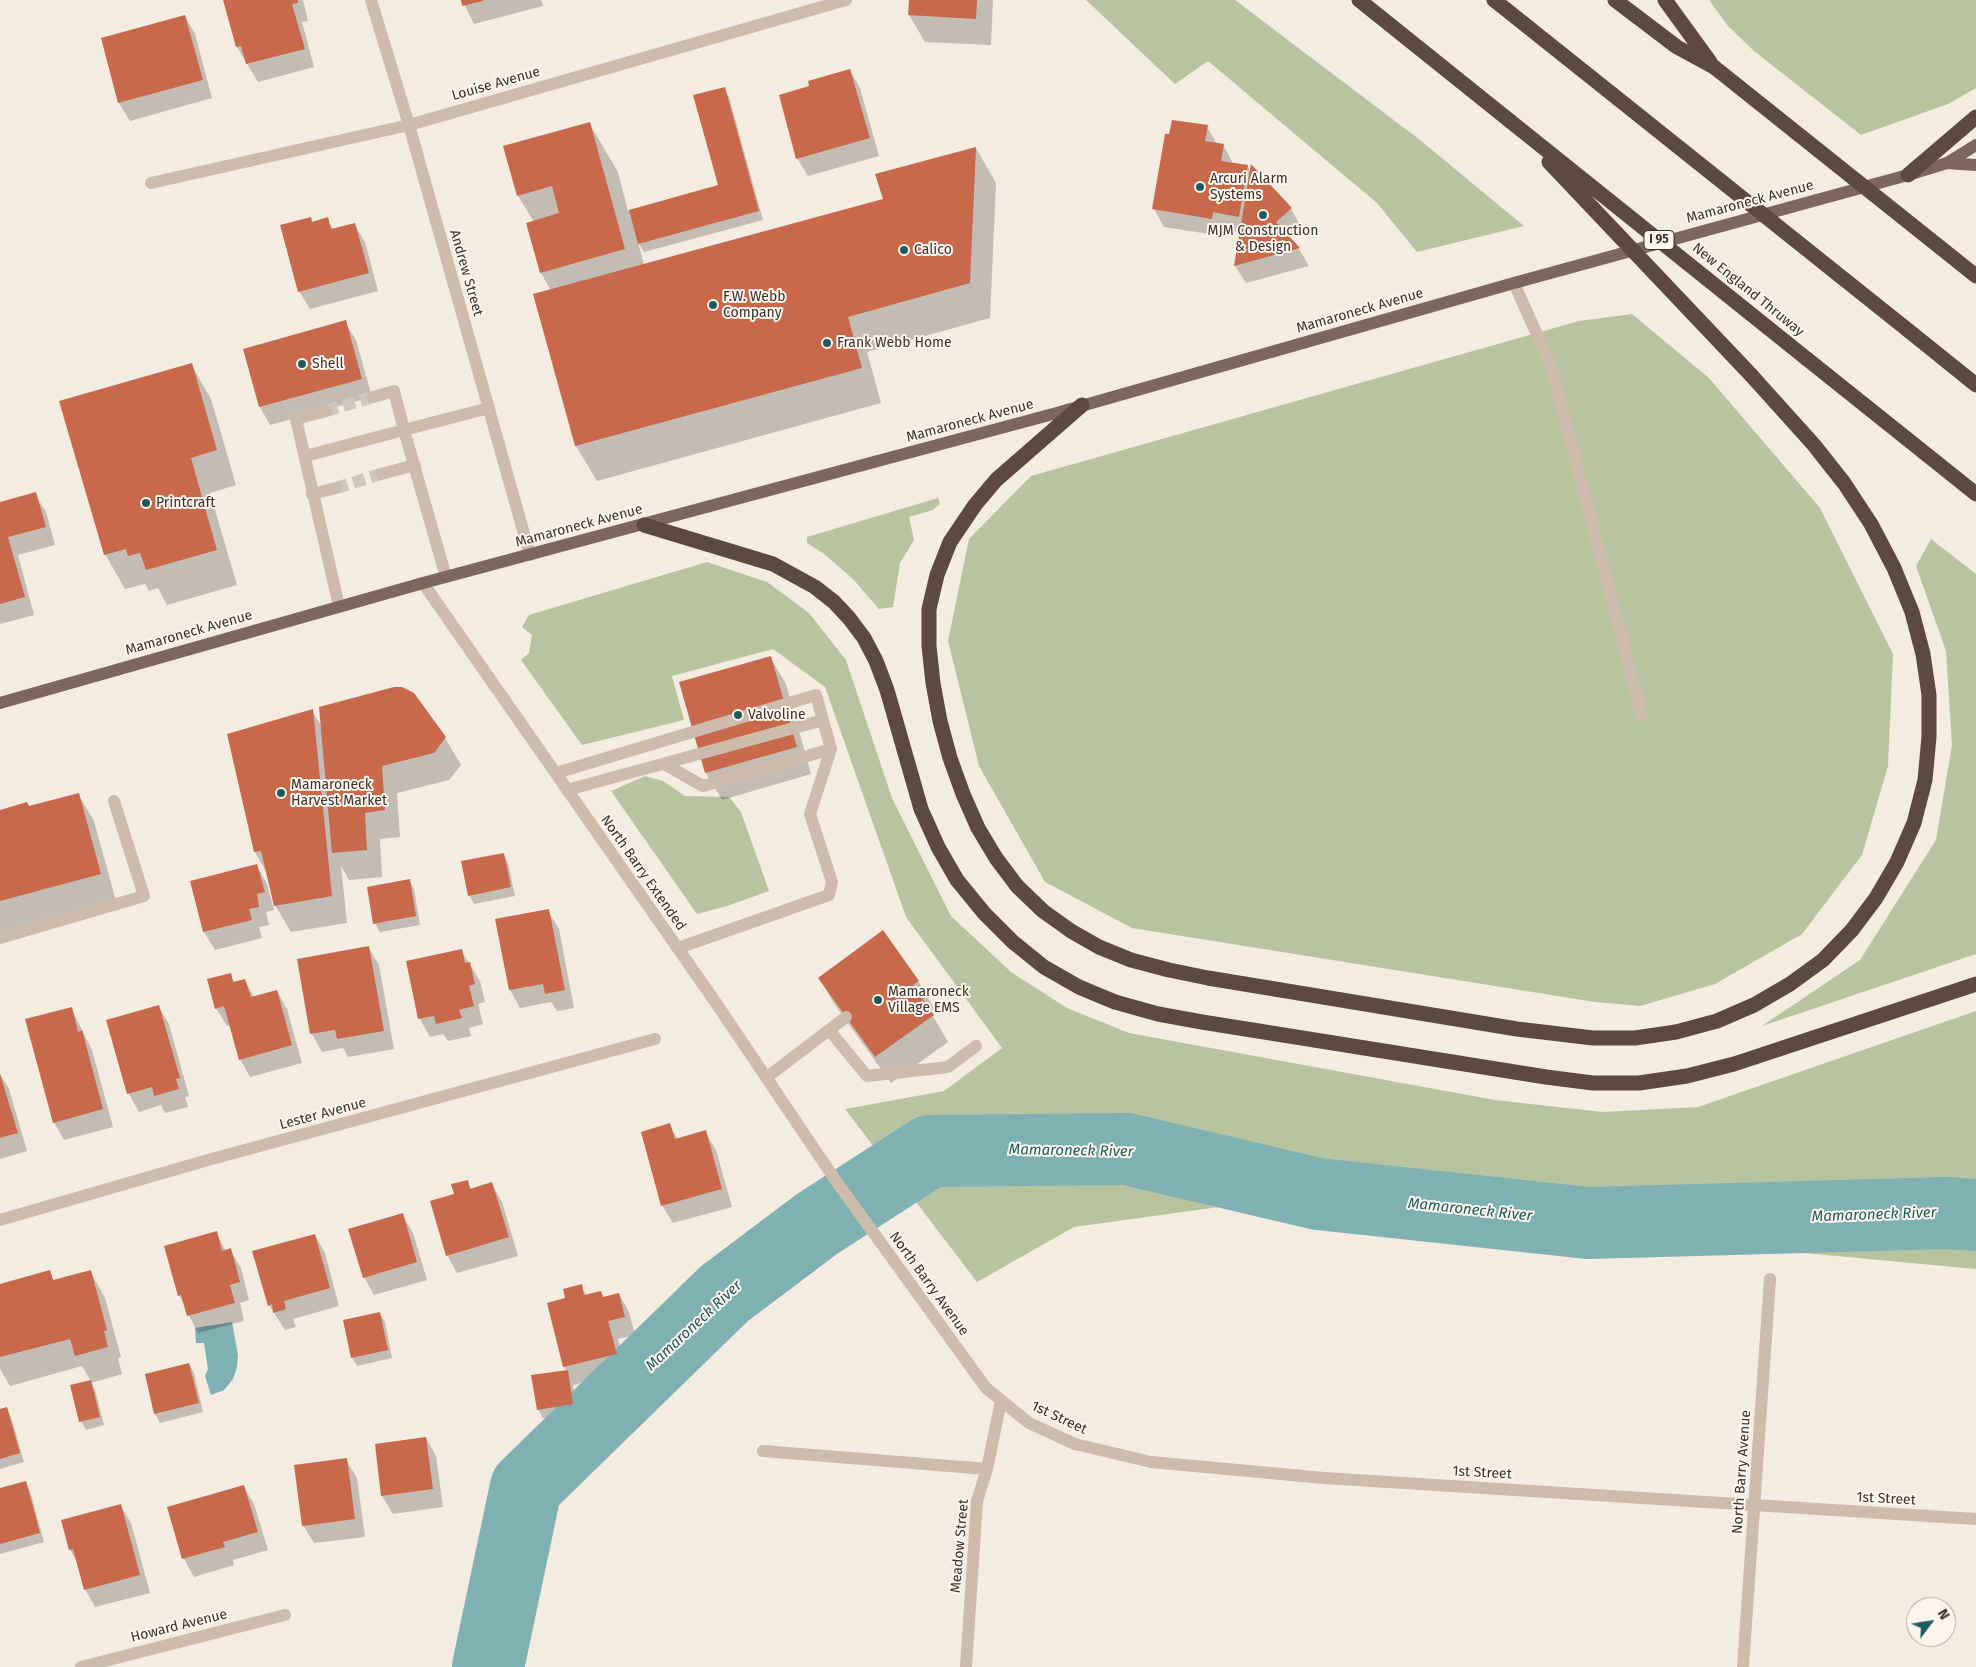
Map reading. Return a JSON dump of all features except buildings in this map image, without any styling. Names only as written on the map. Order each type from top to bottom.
[{"type":"highway","name":"New England Thruway","points":[[1359,0],[1976,494]]},
{"type":"highway","points":[[1494,0],[1976,385]]},
{"type":"highway","points":[[1615,0],[1677,47],[1714,67],[1976,276]]},
{"type":"highway","points":[[1666,0],[1714,67]]},
{"type":"highway","points":[[1908,175],[1976,117]]},
{"type":"highway","points":[[1082,406],[996,480],[975,505],[950,542],[936,575],[929,609],[932,683],[950,758],[963,794],[978,828],[996,858],[1018,886],[1043,910],[1071,931],[1099,947],[1131,960],[1169,970],[1517,1029],[1592,1038],[1635,1038],[1676,1032],[1740,1011],[1790,984],[1823,960],[1856,924],[1876,898],[1893,869],[1914,823],[1925,780],[1929,737],[1929,695],[1923,654],[1912,612],[1894,568],[1871,524],[1844,483],[1814,445],[1510,121]]},
{"type":"highway","points":[[644,525],[774,564],[808,583],[834,602],[864,638],[876,661],[887,690],[921,809],[938,847],[957,880],[996,925],[1013,942],[1044,967],[1079,987],[1115,1002],[1158,1014],[1202,1022],[1546,1077],[1593,1083],[1639,1083],[1687,1076],[1734,1064],[1976,984]]},
{"type":"main road","name":"Mamaroneck Avenue","points":[[0,703],[339,606],[1082,406],[1514,283],[1908,175],[1948,163],[1976,145]]},
{"type":"main road","name":"Mamaroneck Avenue","points":[[1948,163],[1976,165]]},
{"type":"street","name":"Andrew Street","points":[[371,0],[409,125],[530,555]]},
{"type":"street","name":"Louise Avenue","points":[[151,183],[409,125],[846,0]]},
{"type":"street","points":[[1514,283],[1551,366],[1642,716]]},
{"type":"street","points":[[373,397],[394,392],[446,577]]},
{"type":"street","points":[[305,456],[489,408]]},
{"type":"street","points":[[326,411],[296,418],[339,606]]},
{"type":"street","points":[[381,474],[415,465]]},
{"type":"street","points":[[312,494],[336,488]]},
{"type":"street","name":"North Barry Extended","points":[[423,583],[678,948],[836,1181]]},
{"type":"street","points":[[556,773],[816,696],[831,748],[810,814],[832,882],[829,895],[678,948]]},
{"type":"street","points":[[567,790],[823,720]]},
{"type":"street","points":[[664,764],[703,786],[831,748]]},
{"type":"street","points":[[0,938],[144,896],[114,801]]},
{"type":"street","points":[[766,1078],[846,1018]]},
{"type":"street","points":[[829,1030],[866,1076],[948,1067],[976,1046]]},
{"type":"street","name":"Lester Avenue","points":[[0,1220],[217,1158],[655,1039]]},
{"type":"street","name":"North Barry Avenue","points":[[836,1181],[986,1388],[1001,1401]]},
{"type":"street","name":"North Barry Avenue","points":[[1743,1667],[1770,1279]]},
{"type":"street","name":"Meadow Street","points":[[966,1667],[977,1501],[987,1469],[1001,1401]]},
{"type":"street","name":"1st Street","points":[[1001,1401],[1029,1424],[1075,1444],[1152,1462],[1324,1478],[1976,1519]]},
{"type":"street","points":[[763,1451],[987,1469]]},
{"type":"street","name":"Howard Avenue","points":[[82,1667],[285,1614]]},
{"type":"green space","points":[[1086,0],[1235,0],[1420,140],[1524,226],[1417,252],[1377,203],[1208,61],[1175,84]]},
{"type":"green space","points":[[1709,0],[1976,0],[1976,88],[1948,104],[1861,135],[1754,51],[1728,26]]},
{"type":"green space","points":[[1632,314],[1709,378],[1820,508],[1893,654],[1888,766],[1862,855],[1802,934],[1715,984],[1640,1006],[1595,1002],[1132,928],[1045,882],[979,766],[948,641],[969,539],[1031,476],[1579,321]]},
{"type":"green space","points":[[938,498],[940,504],[933,510],[909,517],[914,540],[900,563],[893,607],[879,609],[853,579],[823,553],[807,543],[807,537]]},
{"type":"green space","points":[[1931,539],[1976,574],[1976,954],[1762,1026],[1860,960],[1936,840],[1952,745],[1946,651],[1916,566]]},
{"type":"green space","points":[[707,562],[767,582],[809,613],[846,660],[892,798],[951,916],[1011,972],[1067,1008],[1129,1033],[1495,1100],[1603,1112],[1698,1107],[1976,1011],[1976,1269],[1255,1202],[1074,1227],[977,1282],[845,1109],[944,1091],[1002,1048],[906,917],[825,687],[773,649],[672,676],[684,720],[582,745],[521,660],[529,653],[532,635],[522,627],[529,615]]},
{"type":"green space","points":[[645,776],[663,781],[685,796],[729,797],[741,812],[769,891],[727,906],[697,914],[611,791]]},
{"type":"water","points":[[232,1322],[238,1355],[237,1367],[233,1379],[224,1390],[211,1395],[205,1376],[208,1369],[204,1343],[196,1343],[195,1328]]},
{"type":"waterway","name":"Mamaroneck River","points":[[488,1667],[526,1487],[724,1294],[817,1224],[930,1151],[1127,1149],[1318,1194],[1588,1223],[1947,1213],[1976,1215]]},
{"type":"tunnel","points":[[326,411],[373,397]]},
{"type":"tunnel","points":[[336,488],[381,474]]},
{"type":"place","name":"Arcuri Alarm Systems","points":[[1200,187]]},
{"type":"place","name":"MJM Construction & Design","points":[[1263,215]]},
{"type":"place","name":"Calico","points":[[904,250]]},
{"type":"place","name":"F.W. Webb Company","points":[[713,305]]},
{"type":"place","name":"Frank Webb Home","points":[[827,343]]},
{"type":"place","name":"Shell","points":[[302,364]]},
{"type":"place","name":"Printcraft","points":[[146,503]]},
{"type":"place","name":"Valvoline","points":[[738,715]]},
{"type":"place","name":"Mamaroneck Harvest Market","points":[[281,793]]},
{"type":"place","name":"Mamaroneck Village EMS","points":[[878,1000]]}]
